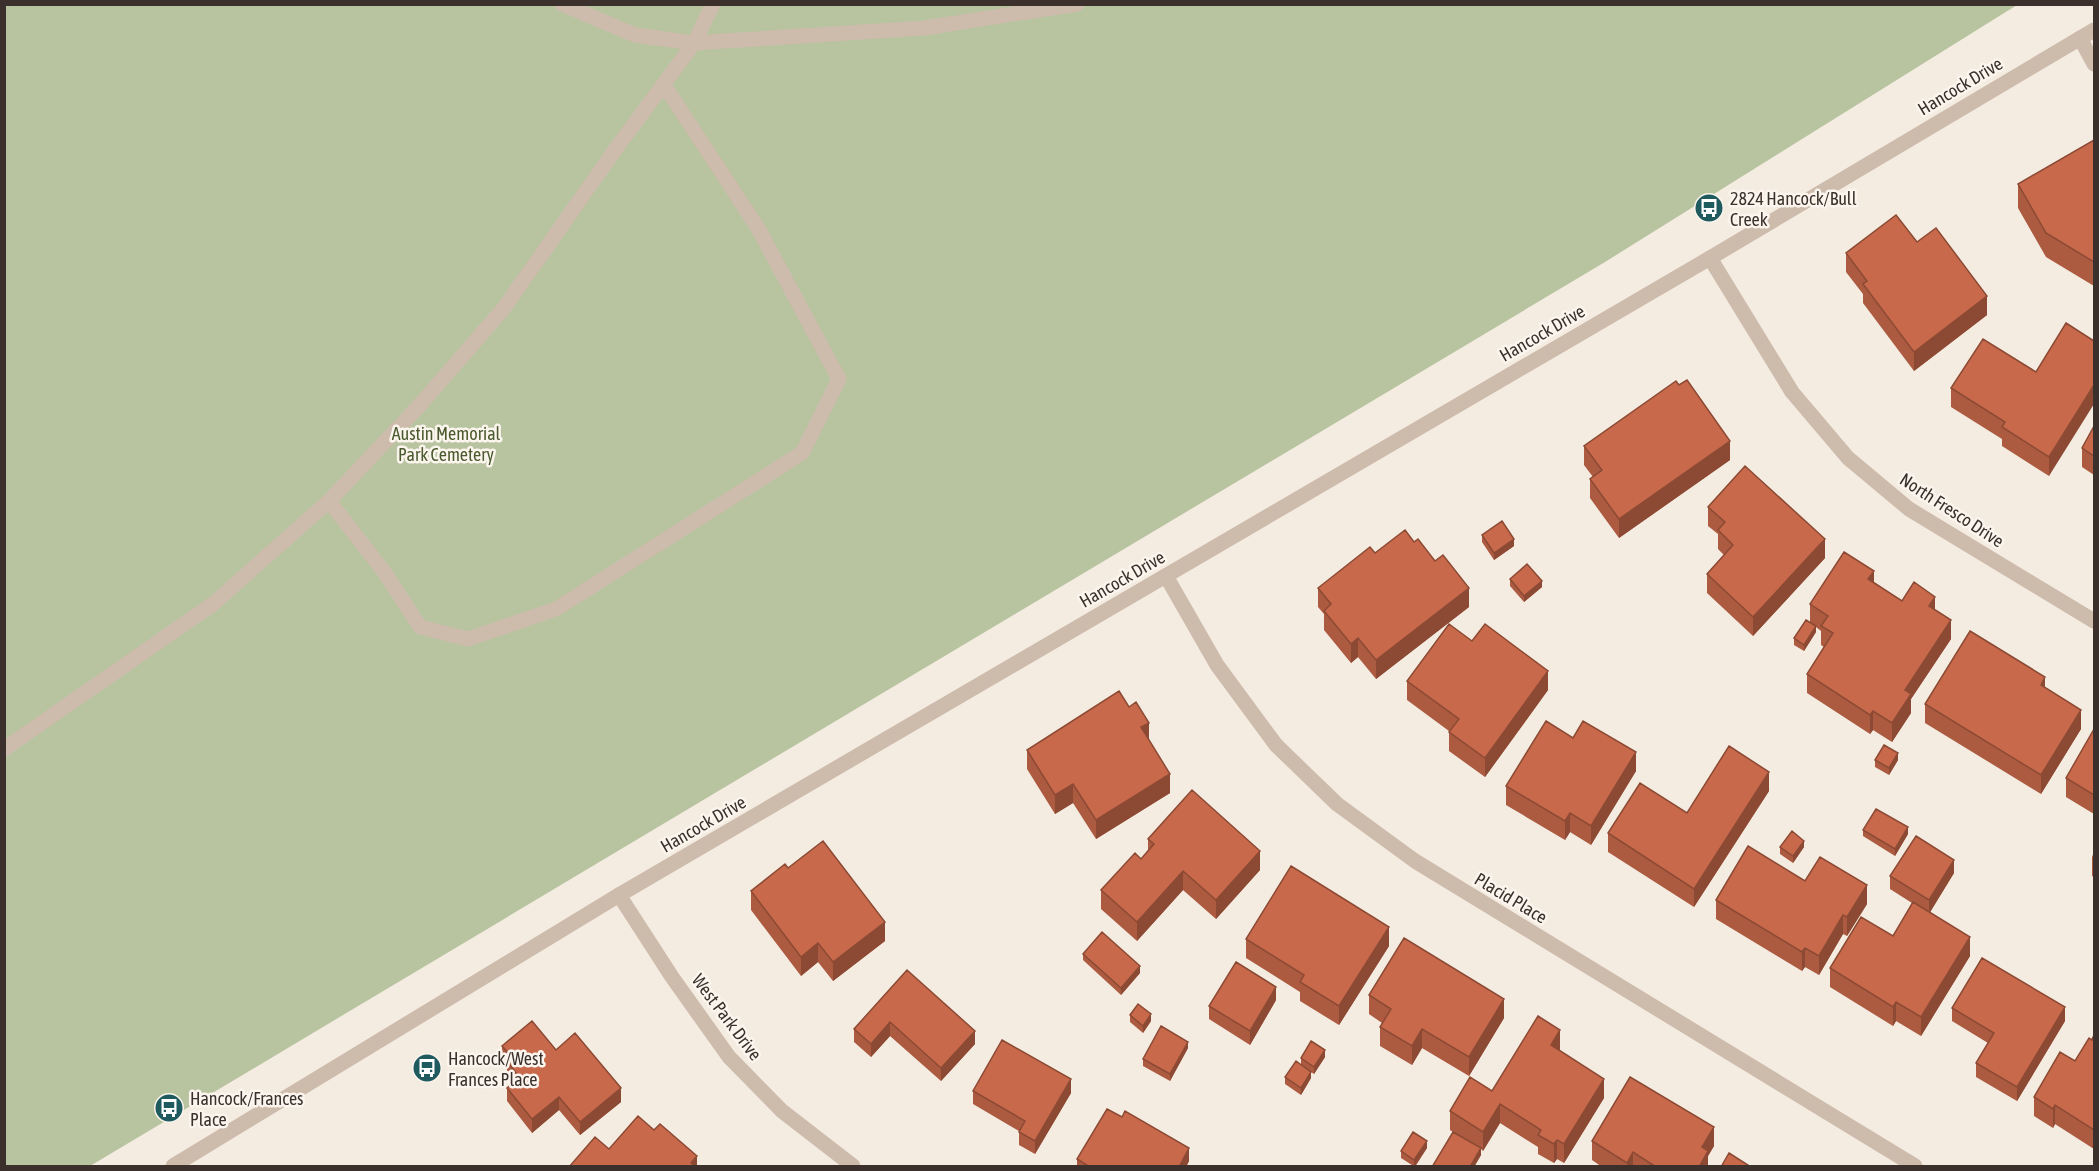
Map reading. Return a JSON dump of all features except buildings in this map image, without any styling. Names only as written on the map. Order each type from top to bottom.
[{"type":"street","points":[[562,4],[635,35],[694,43],[924,28],[1077,4]]},
{"type":"street","points":[[4,749],[213,604],[313,517],[419,406],[504,308],[694,43],[713,4]]},
{"type":"street","name":"Hancock Drive","points":[[173,1167],[619,895],[1710,258],[2094,30]]},
{"type":"street","points":[[2080,38],[2094,64]]},
{"type":"street","points":[[328,501],[385,573],[420,627],[468,639],[556,609],[802,453],[839,379],[758,228],[664,85]]},
{"type":"street","name":"North Fresco Drive","points":[[1710,258],[1792,392],[1848,458],[1909,509],[2094,621]]},
{"type":"street","name":"Placid Place","points":[[1166,576],[1217,665],[1276,745],[1337,804],[1415,861],[1915,1167]]},
{"type":"street","name":"West Park Drive","points":[[619,895],[672,977],[729,1057],[782,1111],[853,1167]]},
{"type":"green space","name":"Austin Memorial Park Cemetery","points":[[5,5],[2017,5],[1605,262],[90,1166],[5,1166]]},
{"type":"place","name":"2824 Hancock/Bull Creek","points":[[1709,208]]},
{"type":"place","name":"Hancock/West Frances Place","points":[[427,1068]]},
{"type":"place","name":"Hancock/Frances Place","points":[[169,1108]]}]
